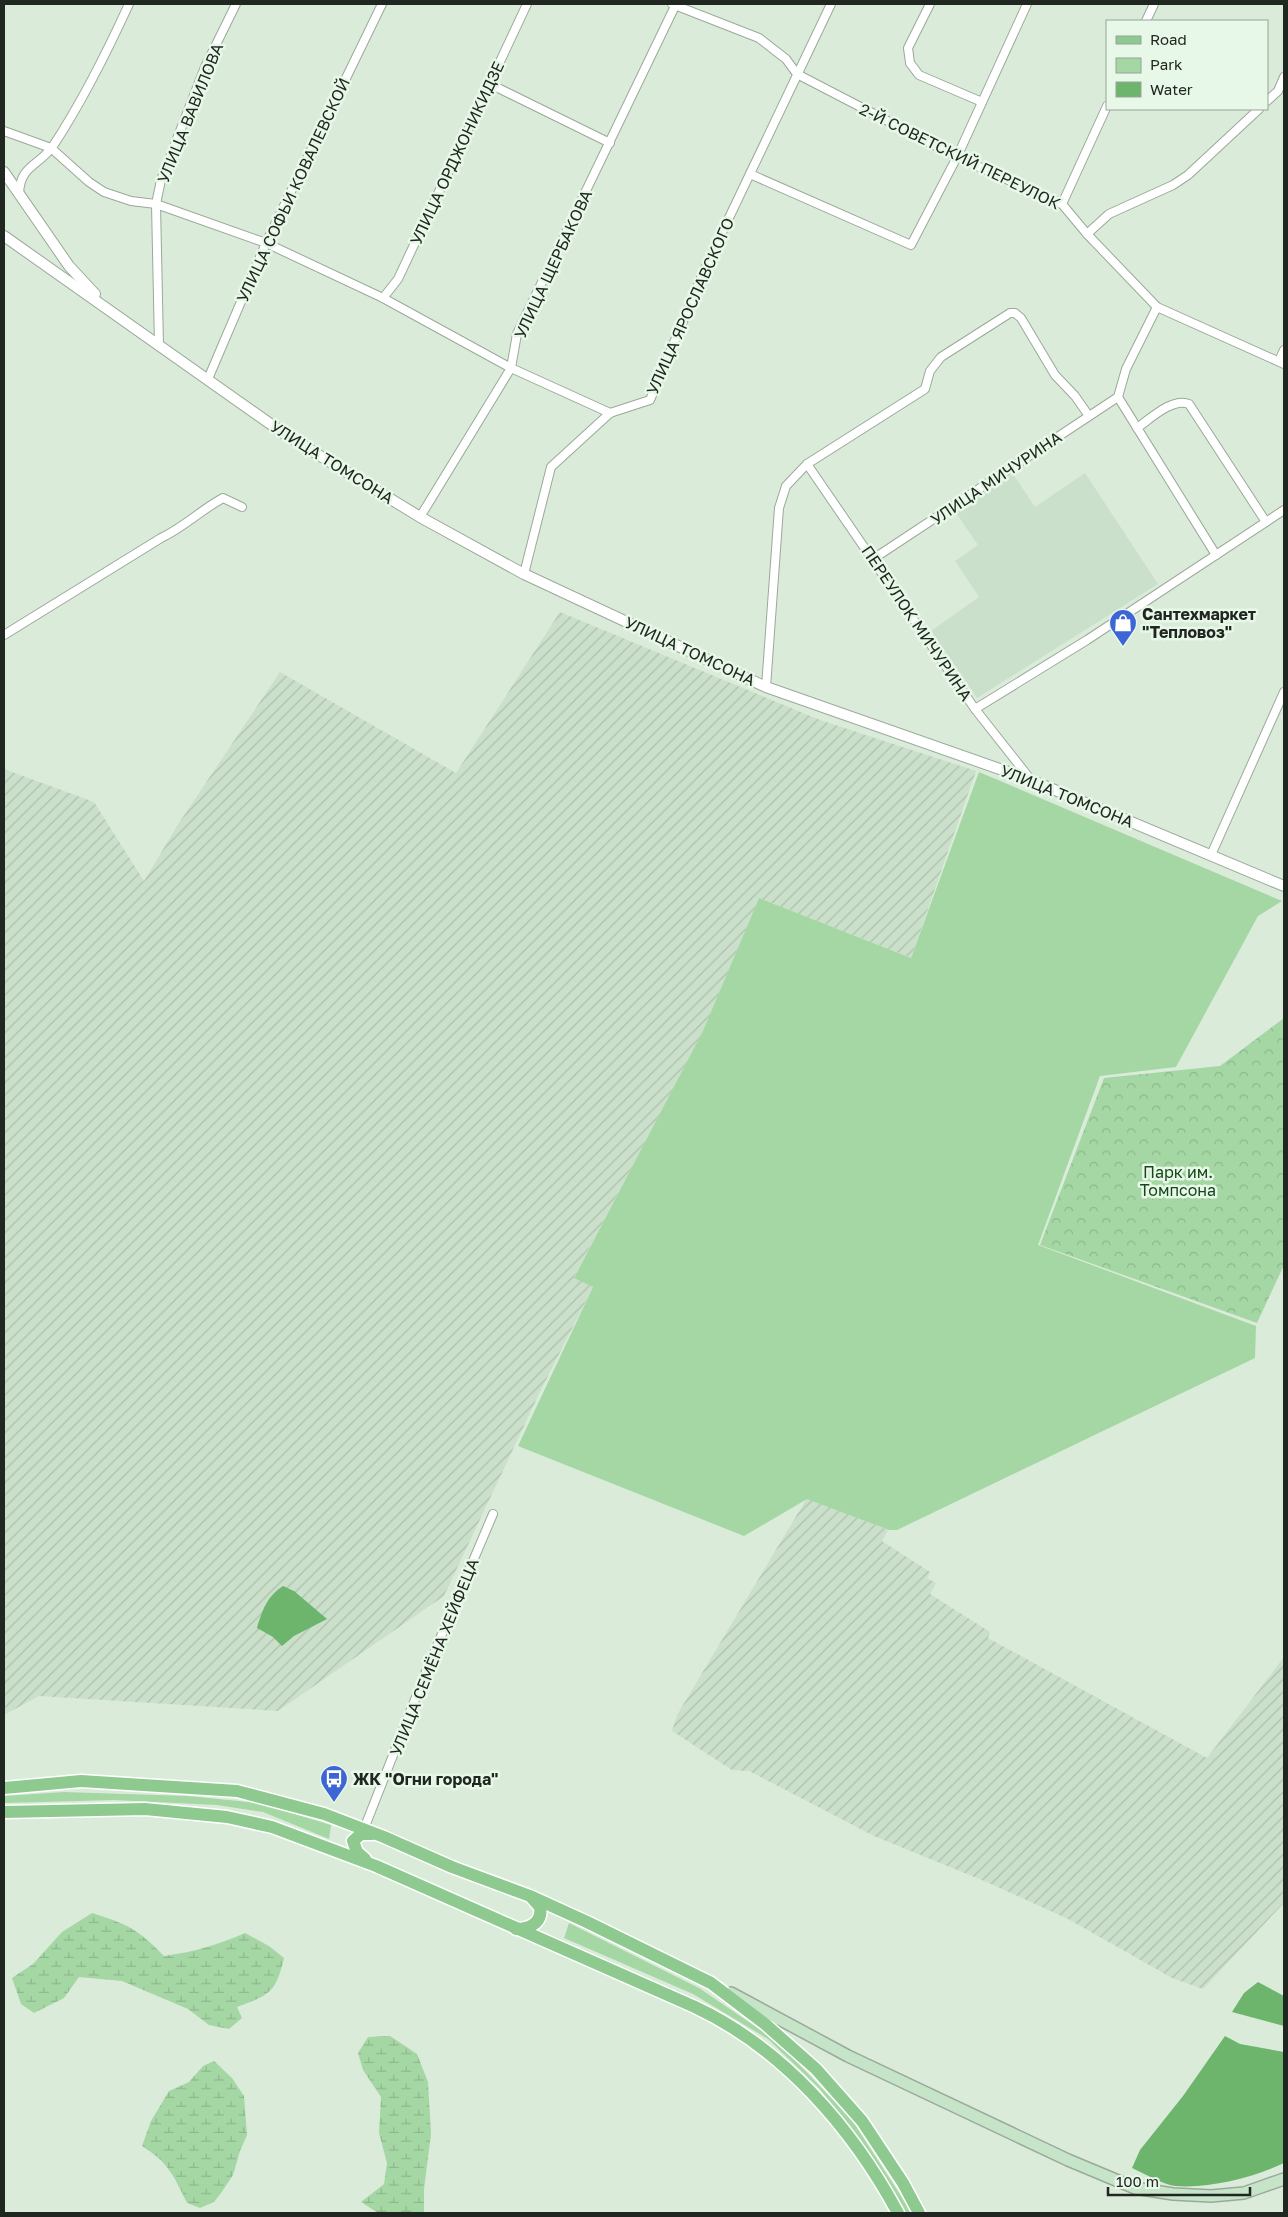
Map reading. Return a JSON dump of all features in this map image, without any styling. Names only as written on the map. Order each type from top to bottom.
[{"type":"main road","points":[[4,1788],[81,1781],[237,1791],[324,1814],[384,1837],[452,1867],[530,1896],[711,1983],[857,2060],[1076,2164],[1135,2188],[1173,2194],[1211,2196],[1244,2193],[1284,2179]]},
{"type":"main road","points":[[4,1812],[145,1809],[227,1817],[286,1832],[376,1866],[711,2015],[754,2042],[800,2080],[846,2131],[898,2213]]},
{"type":"main road","points":[[376,1866],[358,1854],[353,1842],[361,1834],[384,1837]]},
{"type":"main road","points":[[516,1929],[528,1928],[538,1919],[540,1907],[530,1896]]},
{"type":"main road","points":[[711,1983],[765,2024],[816,2069],[862,2121],[919,2213]]},
{"type":"street","points":[[19,196],[20,179],[51,148],[86,88],[129,4]]},
{"type":"street","name":"УЛИЦА ВАВИЛОВА","points":[[159,346],[156,204],[168,160],[205,67],[236,4]]},
{"type":"street","name":"УЛИЦА СОФЬИ КОВАЛЕВСКОЙ","points":[[208,379],[266,243],[382,4]]},
{"type":"street","name":"УЛИЦА ОРДЖОНИКИДЗЕ","points":[[382,298],[398,279],[526,4]]},
{"type":"street","points":[[674,4],[759,38],[786,59],[797,74]]},
{"type":"street","name":"УЛИЦА ЩЕРБАКОВА","points":[[420,517],[511,368],[517,334],[610,143],[674,4]]},
{"type":"street","name":"УЛИЦА ЯРОСЛАВСКОГО","points":[[524,574],[551,467],[610,413],[650,400],[706,266],[831,4]]},
{"type":"street","points":[[930,4],[908,48],[910,63],[919,75],[982,102]]},
{"type":"street","points":[[750,174],[911,245],[957,157],[1027,4]]},
{"type":"street","points":[[1146,20],[1154,4]]},
{"type":"street","name":"2-Й СОВЕТСКИЙ ПЕРЕУЛОК","points":[[797,74],[957,157],[1062,204],[1087,234],[1157,307],[1282,363]]},
{"type":"street","points":[[1268,100],[1281,92],[1284,77]]},
{"type":"street","points":[[490,84],[610,143]]},
{"type":"street","points":[[1062,204],[1106,108]]},
{"type":"street","points":[[1087,234],[1108,214],[1174,185],[1188,176],[1258,110]]},
{"type":"street","points":[[4,131],[51,148],[89,182],[104,192],[131,201],[156,204],[266,243],[382,298],[511,368],[610,413]]},
{"type":"street","points":[[4,172],[79,279],[137,331]]},
{"type":"street","points":[[4,236],[137,331]]},
{"type":"street","points":[[1157,307],[1126,370],[1118,397],[1216,555]]},
{"type":"street","points":[[766,687],[779,508],[786,486],[807,464],[925,389],[930,371],[941,357],[1010,313],[1015,313],[1021,318],[1055,375],[1076,396],[1089,416]]},
{"type":"street","name":"УЛИЦА ТОМСОНА","points":[[137,331],[286,435],[420,517],[524,574],[766,687],[1031,780],[1284,886]]},
{"type":"street","points":[[1282,363],[1284,350]]},
{"type":"street","name":"УЛИЦА МИЧУРИНА","points":[[873,559],[1118,397]]},
{"type":"street","points":[[1137,428],[1174,404],[1181,402],[1189,404],[1266,522]]},
{"type":"street","name":"ПЕРЕУЛОК МИЧУРИНА","points":[[807,464],[975,709],[1031,780]]},
{"type":"street","points":[[4,635],[161,538],[179,529],[223,498],[242,507]]},
{"type":"street","points":[[975,709],[1087,640],[1284,510]]},
{"type":"street","points":[[1211,855],[1284,692]]},
{"type":"street","name":"УЛИЦА СЕМЁНА ХЕЙФЕЦА","points":[[364,1829],[425,1674],[494,1514]]},
{"type":"shaded area","points":[[1085,473],[1158,584],[977,698],[931,631],[979,597],[955,561],[978,545],[954,510],[1013,474],[1035,507]]},
{"type":"shaded area","points":[[560,612],[820,720],[976,771],[911,958],[759,898],[703,1032],[574,1277],[593,1287],[540,1392],[444,1596],[278,1711],[39,1696],[4,1715],[4,769],[94,802],[144,881],[177,826],[280,672],[456,773]]},
{"type":"shaded area","points":[[807,1498],[888,1530],[882,1541],[930,1572],[927,1578],[936,1583],[930,1594],[990,1632],[988,1638],[1207,1758],[1284,1657],[1284,1903],[1203,1989],[1172,1978],[1068,1919],[989,1883],[874,1836],[749,1771],[732,1770],[672,1731],[677,1715]]},
{"type":"green space","points":[[979,772],[1282,901],[1258,916],[1176,1067],[1100,1076],[1038,1245],[1256,1326],[1255,1358],[897,1530],[889,1530],[807,1499],[744,1536],[518,1446],[593,1287],[574,1278],[703,1031],[759,898],[911,958]]},
{"type":"green space","name":"Парк им. Томпсона","points":[[1284,1018],[1284,1265],[1257,1323],[1040,1245],[1104,1078],[1220,1066]]},
{"type":"green space","points":[[64,1792],[188,1796],[258,1803],[331,1825],[329,1839],[263,1812],[217,1805],[114,1800],[4,1803],[4,1796]]},
{"type":"green space","points":[[92,1913],[131,1928],[147,1939],[164,1956],[205,1947],[245,1933],[269,1946],[284,1958],[278,1978],[270,1991],[257,1999],[237,2007],[242,2018],[229,2029],[209,2025],[188,2009],[122,1981],[79,1977],[64,1998],[34,2013],[21,2004],[12,1978],[33,1964],[62,1932]]},
{"type":"green space","points":[[569,1923],[699,1988],[777,2041],[852,2120],[912,2213],[904,2213],[860,2139],[819,2088],[768,2039],[693,1994],[564,1938]]},
{"type":"green space","points":[[390,2036],[417,2054],[428,2082],[431,2134],[424,2189],[424,2213],[378,2213],[361,2202],[384,2184],[387,2163],[379,2133],[381,2097],[363,2070],[358,2053],[368,2037]]},
{"type":"green space","points":[[214,2061],[232,2078],[244,2096],[247,2135],[233,2175],[214,2202],[200,2208],[187,2203],[169,2170],[158,2158],[142,2146],[151,2121],[169,2091],[189,2082],[203,2066]]},
{"type":"water","points":[[283,1586],[294,1591],[327,1619],[294,1636],[282,1646],[273,1637],[257,1628],[269,1599]]},
{"type":"water","points":[[1258,1982],[1284,1996],[1284,2026],[1232,2012],[1244,1993]]},
{"type":"water","points":[[1225,2036],[1240,2044],[1284,2052],[1284,2163],[1246,2177],[1202,2186],[1175,2186],[1132,2168],[1140,2150],[1183,2096]]},
{"type":"place","name":"Сантехмаркет \"Тепловоз\"","points":[[1123,647]]},
{"type":"place","name":"ЖК \"Огни города\"","points":[[334,1803]]}]
